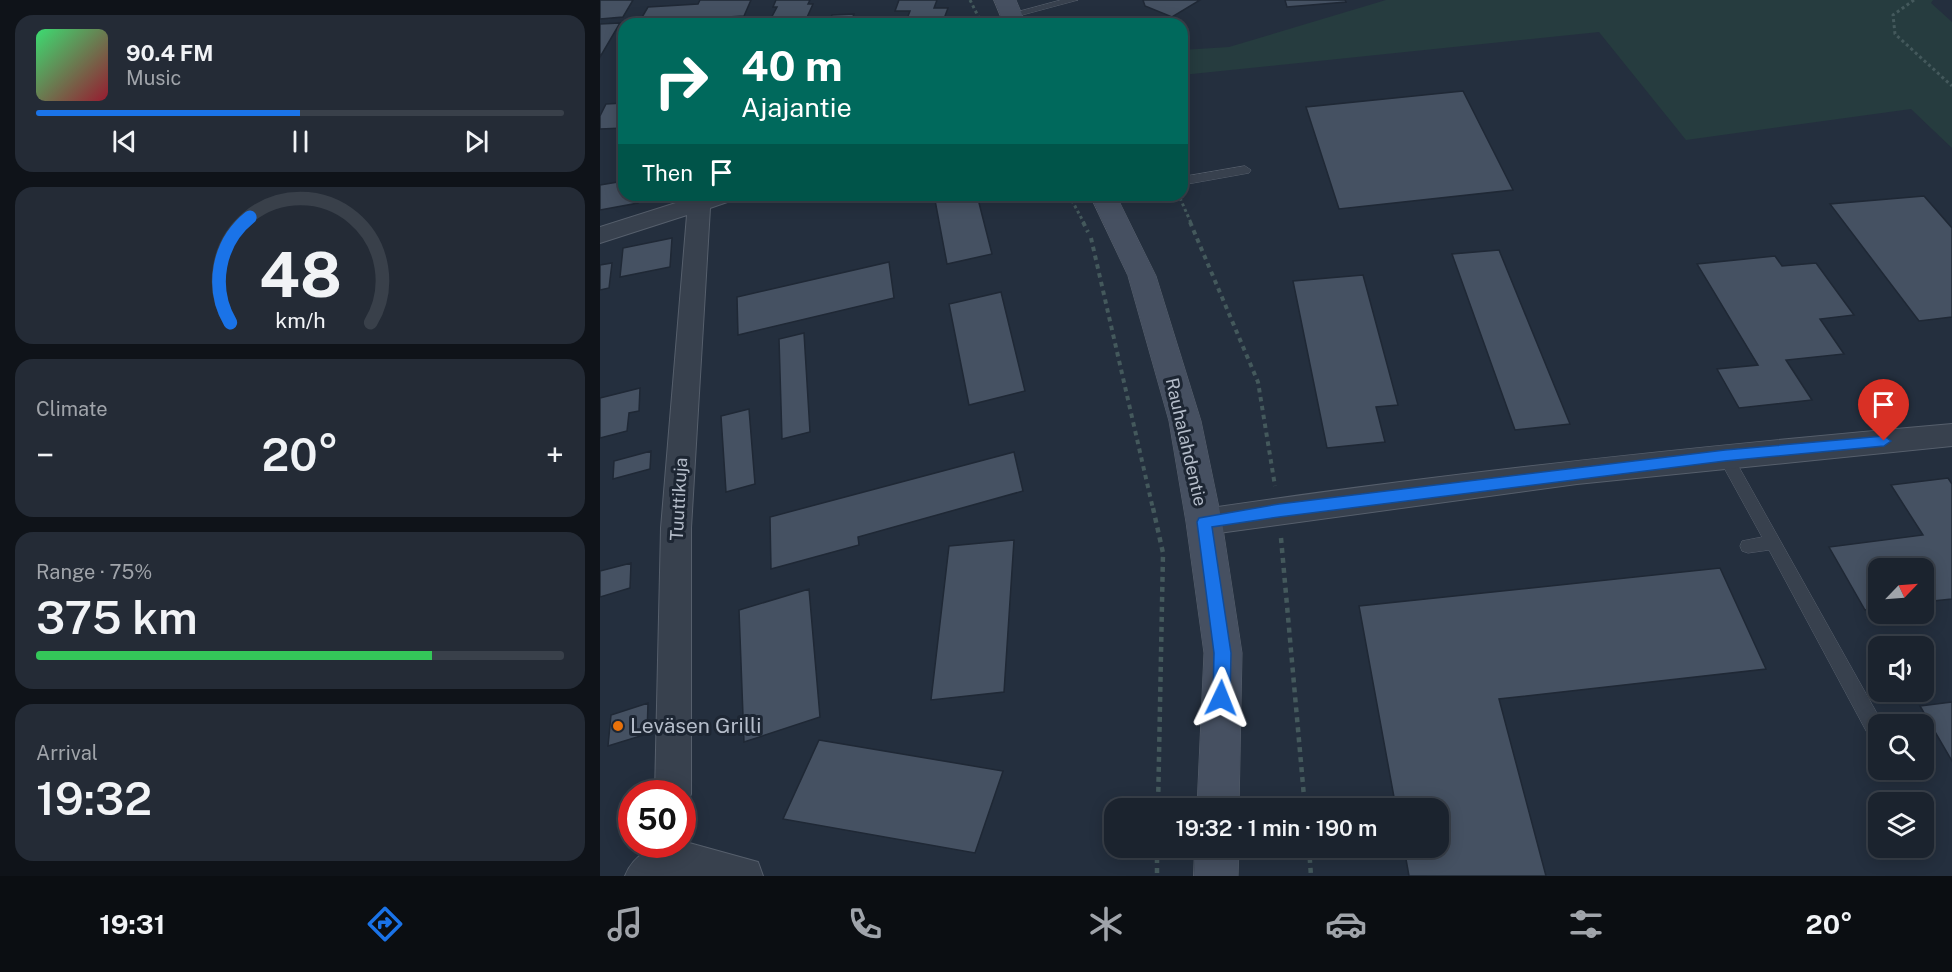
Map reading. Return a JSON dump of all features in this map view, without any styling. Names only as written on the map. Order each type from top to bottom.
[{"type":"main road","name":"Rauhalahdentie","points":[[1107,201],[1142,276],[1185,421],[1204,522],[1222,653],[1218,798]]},
{"type":"main road","points":[[1216,876],[1217,858]]},
{"type":"street","points":[[600,235],[709,201]]},
{"type":"street","name":"Tuuttikuja","points":[[673,780],[676,528],[712,201]]},
{"type":"street","points":[[1204,522],[1279,510],[1725,455],[1952,435]]},
{"type":"street","points":[[663,859],[744,876]]},
{"type":"lane","points":[[1010,13],[1073,0]]},
{"type":"lane","points":[[1188,180],[1245,170]]},
{"type":"lane","points":[[1725,455],[1868,715]]},
{"type":"lane","points":[[1748,546],[1772,542]]},
{"type":"path","points":[[970,0],[979,18]]},
{"type":"path","points":[[1914,0],[1893,15],[1895,34],[1952,86]]},
{"type":"path","points":[[1072,201],[1091,238],[1163,553],[1158,798]]},
{"type":"path","points":[[1157,876],[1158,858]]},
{"type":"path","points":[[1310,858],[1311,876]]},
{"type":"green space","points":[[1386,0],[1933,0],[1931,3],[1952,22],[1952,148],[1911,109],[1686,140],[1599,32],[1188,74],[1188,50],[1229,47]]},
{"type":"building","points":[[600,0],[633,0],[623,17],[600,19]]},
{"type":"building","points":[[700,0],[751,0],[744,16],[642,18],[648,7],[698,4]]},
{"type":"building","points":[[776,0],[810,0],[808,4],[813,4],[807,18],[771,18],[777,7],[773,7]]},
{"type":"building","points":[[899,0],[937,0],[934,8],[948,8],[944,18],[907,18],[910,11],[895,11]]},
{"type":"building","points":[[1143,0],[1200,0],[1172,17],[1145,6]]},
{"type":"building","points":[[1285,0],[1345,0],[1346,2],[1287,7]]},
{"type":"building","points":[[854,14],[852,18],[831,18],[832,15]]},
{"type":"building","points":[[618,23],[600,57],[600,24]]},
{"type":"building","points":[[1463,91],[1513,190],[1339,209],[1306,107]]},
{"type":"building","points":[[618,103],[618,128],[600,129],[600,116],[606,104]]},
{"type":"building","points":[[618,182],[618,201],[638,201],[638,203],[600,210],[600,185]]},
{"type":"building","points":[[1924,196],[1952,228],[1952,317],[1919,321],[1830,204]]},
{"type":"building","points":[[935,201],[979,201],[992,254],[947,264]]},
{"type":"building","points":[[672,238],[670,267],[620,277],[623,248]]},
{"type":"building","points":[[1499,250],[1570,424],[1515,430],[1452,254]]},
{"type":"building","points":[[1775,256],[1782,266],[1816,263],[1854,315],[1820,319],[1844,354],[1786,360],[1812,400],[1739,408],[1717,369],[1758,365],[1697,264]]},
{"type":"building","points":[[889,262],[894,298],[738,335],[737,297]]},
{"type":"building","points":[[612,263],[609,288],[600,290],[600,265]]},
{"type":"building","points":[[1363,275],[1398,405],[1376,407],[1385,442],[1327,448],[1293,281]]},
{"type":"building","points":[[1001,292],[1025,391],[969,405],[949,304]]},
{"type":"building","points":[[804,333],[810,432],[782,439],[779,339]]},
{"type":"building","points":[[640,388],[639,411],[629,413],[627,431],[600,438],[600,398]]},
{"type":"building","points":[[749,409],[755,484],[726,492],[721,416]]},
{"type":"building","points":[[651,451],[650,469],[613,479],[614,461]]},
{"type":"building","points":[[1014,452],[1023,491],[858,537],[859,545],[771,569],[770,517]]},
{"type":"building","points":[[1948,478],[1952,484],[1952,599],[1934,601],[1934,558],[1868,558],[1868,610],[1865,610],[1829,547],[1923,535],[1891,485]]},
{"type":"building","points":[[1014,540],[1004,692],[931,700],[949,546]]},
{"type":"building","points":[[631,563],[630,588],[600,597],[600,571]]},
{"type":"building","points":[[1720,568],[1766,669],[1499,699],[1546,876],[1409,876],[1406,858],[1449,858],[1449,798],[1394,798],[1359,606]]},
{"type":"building","points":[[809,589],[820,717],[744,742],[739,610]]},
{"type":"building","points":[[1952,702],[1952,761],[1934,730],[1934,714],[1925,714],[1920,706]]},
{"type":"building","points":[[648,703],[647,734],[608,746],[611,715]]},
{"type":"building","points":[[819,740],[1003,771],[975,853],[783,819]]},
{"type":"place","name":"Leväsen Grilli","points":[[618,726]]},
{"type":"route","points":[[1221,698],[1222,653],[1204,522],[1279,510],[1725,455],[1884,441]]}]
